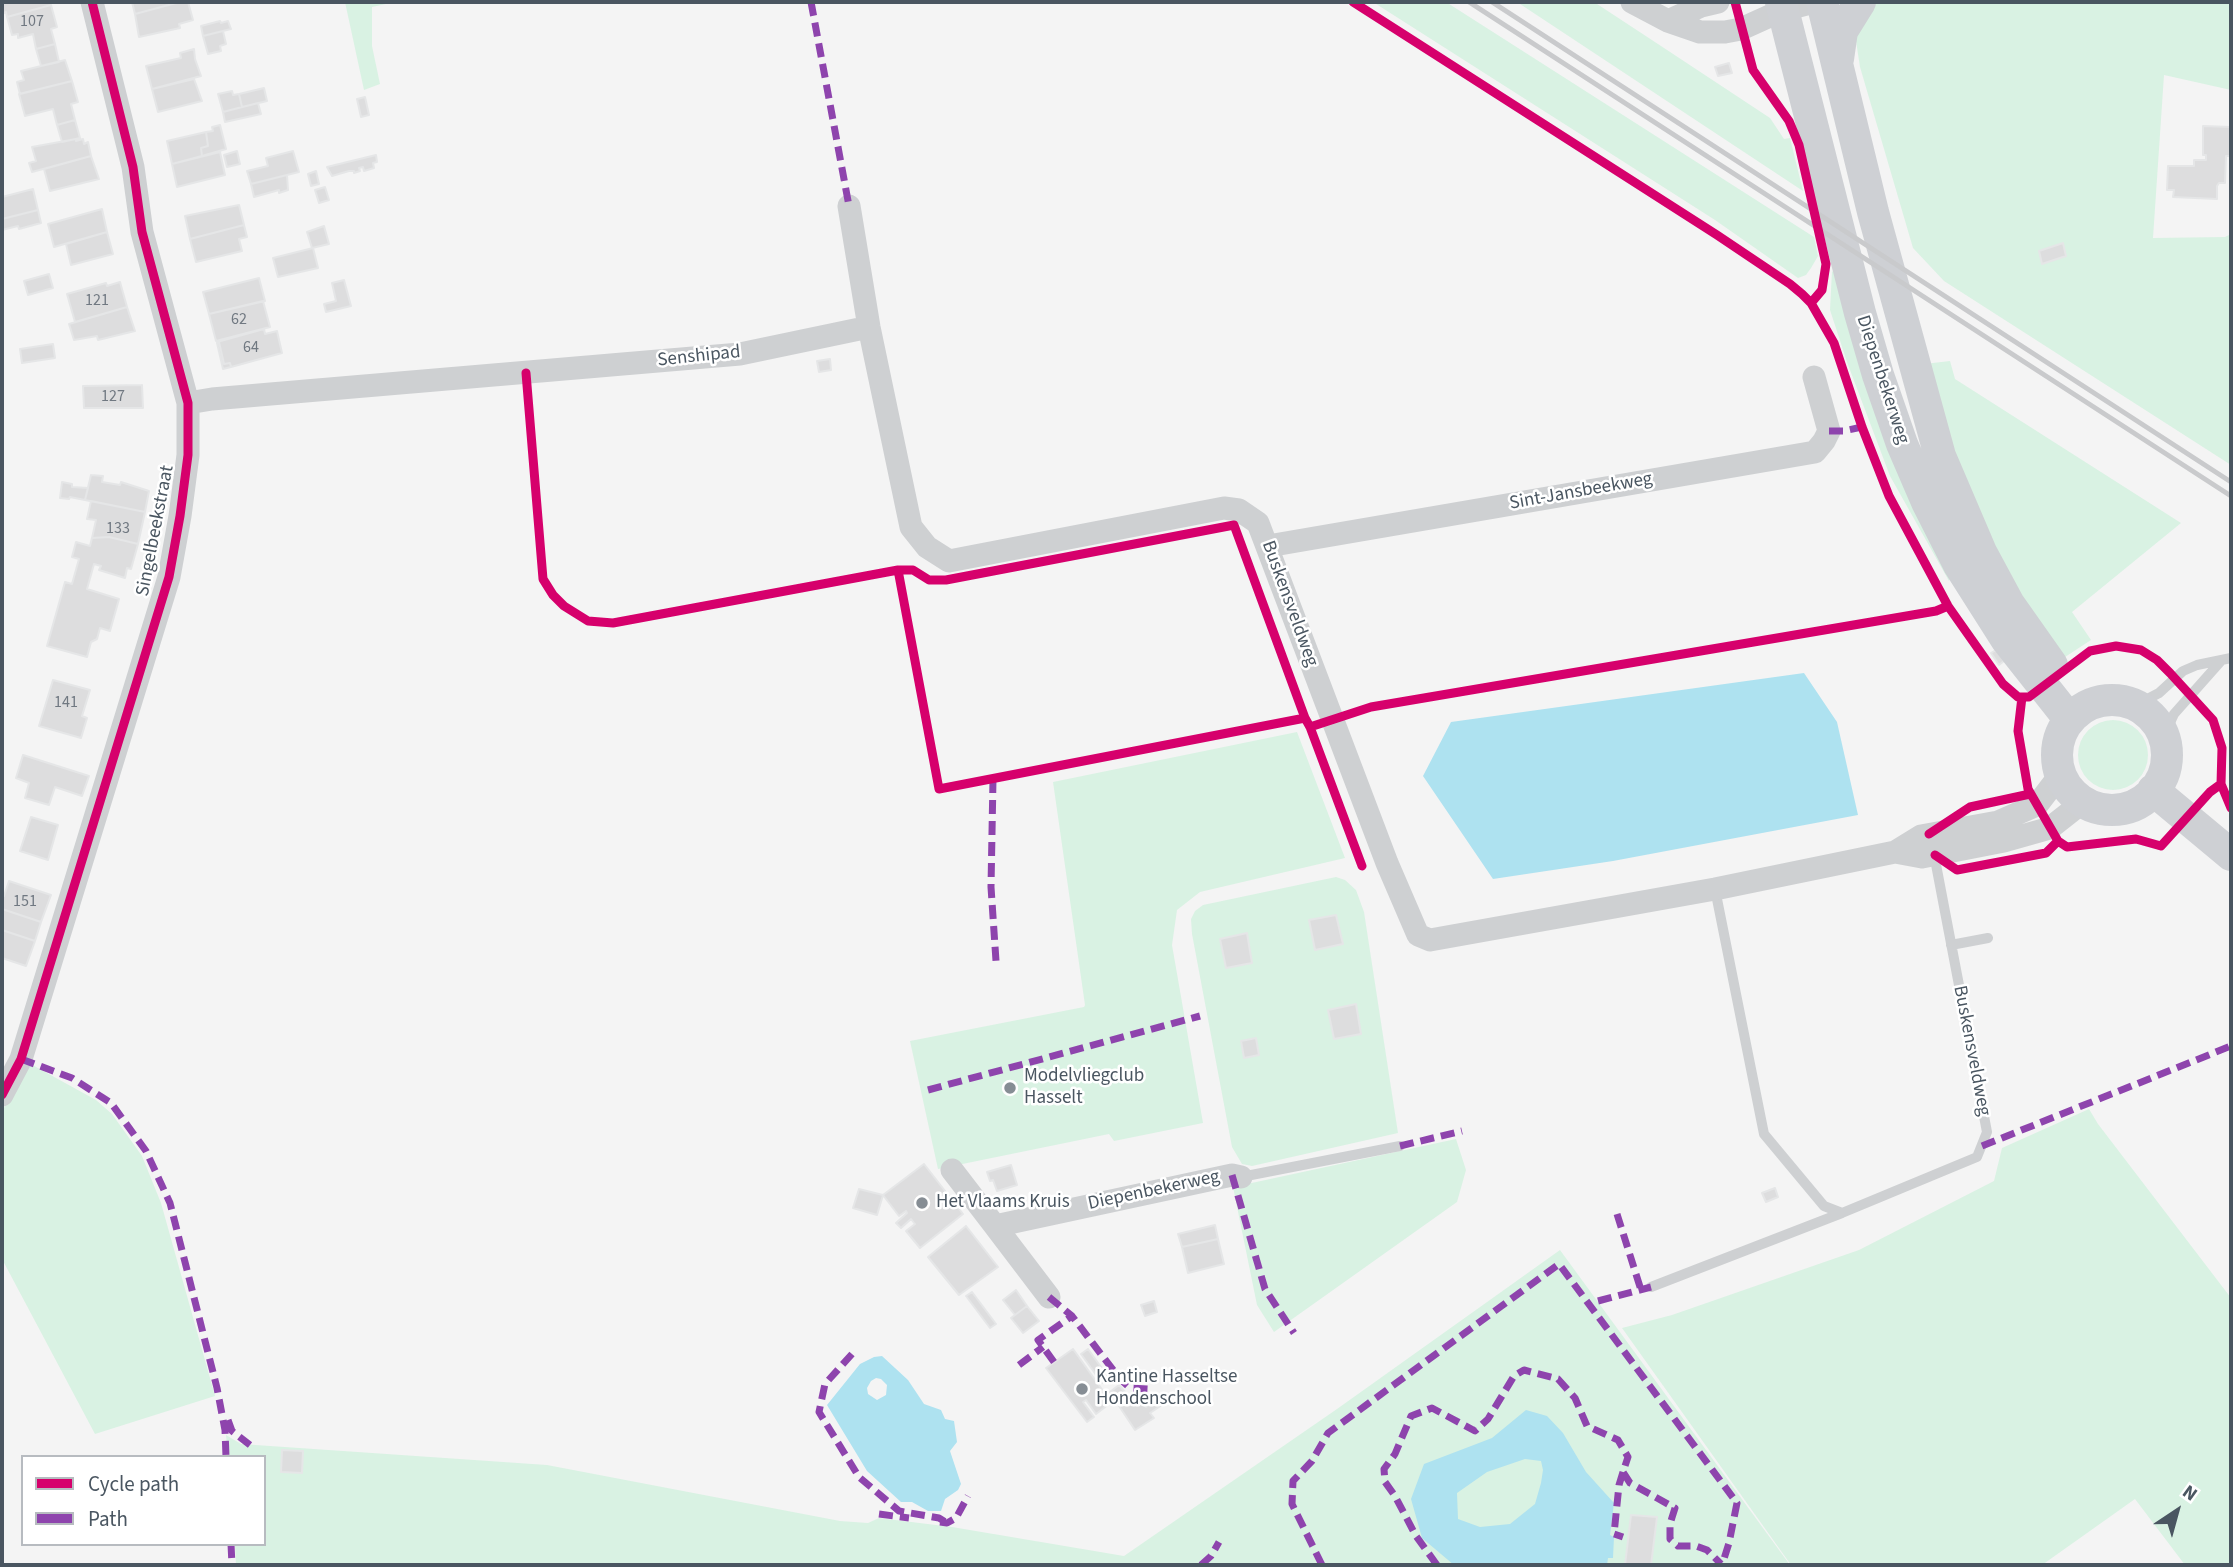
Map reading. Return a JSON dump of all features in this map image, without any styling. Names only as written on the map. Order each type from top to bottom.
[{"type":"main road","name":"Diepenbekerweg","points":[[1822,2],[1837,71],[1940,456],[1968,527],[2009,604],[2058,674],[2078,713]]},
{"type":"main road","points":[[1837,71],[1842,31],[1860,2]]},
{"type":"main road","name":"Diepenbekerweg","points":[[1782,6],[1860,313],[1902,444],[1927,502],[1959,565],[2006,639],[2078,713]]},
{"type":"main road","points":[[2115,699],[2136,705],[2153,718],[2164,736],[2167,748],[2164,773],[2153,790],[2141,801],[2119,809],[2106,810],[2073,796],[2060,775],[2057,753],[2059,740],[2078,713],[2097,702],[2115,699]]},
{"type":"main road","points":[[2153,790],[2231,855]]},
{"type":"street","name":"Singelbeekstraat","points":[[2,1096],[21,1059],[169,577],[188,455],[188,403],[142,232],[133,167],[92,2]]},
{"type":"street","points":[[1632,2],[1668,21],[1700,32],[1741,29],[1782,6],[1814,2]]},
{"type":"street","points":[[1668,21],[1701,6],[1718,2]]},
{"type":"street","name":"Buskensveldweg","points":[[849,206],[869,327],[911,527],[927,547],[949,561],[1224,508],[1239,510],[1258,523],[1340,743],[1418,934],[1430,940],[1715,889],[1895,852],[1921,836],[1932,845],[2004,841],[2050,828],[2083,802]]},
{"type":"street","name":"Senshipad","points":[[188,403],[740,354],[869,327]]},
{"type":"street","name":"Sint-Jansbeekweg","points":[[1268,547],[1815,452],[1829,431],[1814,377]]},
{"type":"street","name":"Buskensveldweg","points":[[1932,845],[2037,805],[2060,775]]},
{"type":"street","points":[[951,1170],[1049,1297]]},
{"type":"street","name":"Diepenbekerweg","points":[[995,1226],[1236,1176]]},
{"type":"lane","points":[[2136,705],[2159,693],[2183,671],[2197,664],[2227,658]]},
{"type":"lane","points":[[2164,736],[2174,714],[2207,674],[2227,658]]},
{"type":"lane","name":"Buskensveldweg","points":[[1651,1287],[1978,1157],[1987,1132],[1932,845]]},
{"type":"lane","points":[[1715,889],[1764,1134],[1824,1206],[1842,1213]]},
{"type":"lane","points":[[1951,945],[1988,938]]},
{"type":"lane","points":[[1236,1176],[1400,1146]]},
{"type":"green space","points":[[345,2],[395,2],[372,7],[372,46],[380,84],[364,90]]},
{"type":"green space","points":[[1373,2],[1446,2],[1814,237],[1818,256],[1811,268],[1806,275],[1798,278],[1715,220]]},
{"type":"green space","points":[[1517,2],[1594,2],[1770,118],[1784,139],[1790,138],[1803,191]]},
{"type":"green space","points":[[1873,2],[2231,2],[2231,90],[2164,75],[2153,238],[2225,237],[2231,234],[2231,465],[1944,281],[1913,248],[1860,67],[1854,28]]},
{"type":"green space","points":[[1832,271],[1847,285],[1951,571],[1949,581],[1890,476],[1830,310]]},
{"type":"green space","points":[[1950,361],[1955,379],[2181,523],[2072,612],[2091,640],[2062,659],[2028,613],[1983,531],[1924,364]]},
{"type":"green space","points":[[2106,720],[2120,720],[2133,726],[2142,735],[2148,755],[2146,768],[2138,780],[2120,790],[2106,790],[2093,784],[2084,775],[2078,762],[2078,748],[2084,735],[2093,726]]},
{"type":"green space","points":[[1297,732],[1345,858],[1200,892],[1177,910],[1172,945],[1203,1123],[1114,1141],[1109,1134],[938,1169],[910,1041],[1085,1005],[1053,782]]},
{"type":"green space","points":[[1336,877],[1345,880],[1356,890],[1364,912],[1398,1133],[1252,1166],[1242,1164],[1232,1147],[1191,919],[1195,911],[1203,905]]},
{"type":"green space","points":[[27,1062],[96,1100],[112,1114],[142,1156],[161,1203],[215,1396],[95,1434],[2,1259],[2,1112]]},
{"type":"green space","points":[[2089,1109],[2231,1298],[2231,1565],[2185,1565],[2135,1499],[2042,1565],[1791,1565],[1622,1328],[1672,1315],[1859,1250],[1994,1181],[2002,1148]]},
{"type":"green space","points":[[1456,1139],[1466,1170],[1457,1202],[1274,1332],[1257,1305],[1233,1187]]},
{"type":"green space","points":[[1560,1250],[1790,1565],[236,1565],[235,1546],[266,1546],[266,1455],[228,1455],[226,1435],[241,1444],[547,1465],[840,1521],[868,1523],[879,1518],[952,1527],[1124,1556]]},
{"type":"water","points":[[1804,673],[1837,722],[1858,815],[1613,861],[1493,879],[1423,776],[1451,722]]},
{"type":"water","points":[[882,1356],[908,1380],[924,1404],[941,1410],[945,1419],[954,1421],[957,1442],[950,1451],[961,1484],[958,1490],[945,1499],[941,1511],[928,1511],[912,1502],[901,1502],[867,1471],[827,1405],[860,1364]],"holes":[[[881,1379],[887,1385],[886,1395],[877,1400],[868,1394],[867,1388],[871,1381]]]},
{"type":"water","points":[[1526,1410],[1547,1416],[1563,1433],[1586,1472],[1614,1503],[1610,1535],[1614,1537],[1613,1558],[1608,1558],[1607,1565],[1454,1565],[1422,1538],[1411,1499],[1424,1464],[1492,1438]],"holes":[[[1525,1459],[1541,1461],[1543,1470],[1535,1504],[1510,1524],[1480,1527],[1458,1519],[1457,1493],[1487,1472]]]},
{"type":"building","points":[[2,2],[50,2],[51,5],[7,17],[6,12],[2,14]]},
{"type":"building","points":[[132,2],[180,2],[135,14]]},
{"type":"building","points":[[188,2],[193,20],[179,24],[180,28],[139,37],[135,14]]},
{"type":"building","points":[[51,5],[57,27],[51,29],[55,44],[36,49],[33,34],[18,38],[18,34],[12,35],[7,17]]},
{"type":"building","points":[[228,21],[231,29],[203,36],[201,26]]},
{"type":"building","points":[[223,31],[226,44],[220,46],[221,51],[208,54],[203,36]]},
{"type":"building","points":[[55,44],[59,62],[41,66],[36,49]]},
{"type":"building","points":[[194,49],[201,76],[152,89],[146,66],[181,58],[180,53]]},
{"type":"building","points":[[65,60],[72,81],[20,94],[17,82],[24,80],[21,71]]},
{"type":"building","points":[[1729,63],[1732,73],[1718,76],[1715,67]]},
{"type":"building","points":[[194,79],[202,101],[158,112],[152,89]]},
{"type":"building","points":[[72,81],[78,102],[71,104],[75,120],[57,125],[53,109],[25,116],[19,94]]},
{"type":"building","points":[[264,88],[267,101],[242,107],[239,94]]},
{"type":"building","points":[[232,91],[233,95],[239,94],[242,107],[223,112],[218,94]]},
{"type":"building","points":[[365,97],[369,115],[361,117],[357,99]]},
{"type":"building","points":[[258,103],[261,114],[225,122],[223,112]]},
{"type":"building","points":[[75,120],[80,138],[62,142],[57,125]]},
{"type":"building","points":[[220,125],[226,149],[202,156],[201,148],[208,146],[206,132],[213,131],[212,127]]},
{"type":"building","points":[[2203,126],[2231,127],[2231,156],[2226,156],[2225,183],[2219,183],[2217,186],[2217,199],[2173,197],[2174,190],[2167,190],[2168,166],[2194,166],[2194,160],[2206,160],[2206,155],[2203,155]]},
{"type":"building","points":[[206,132],[208,146],[201,148],[202,156],[172,164],[167,141]]},
{"type":"building","points":[[83,139],[84,144],[88,142],[91,156],[32,172],[29,163],[36,161],[32,147]]},
{"type":"building","points":[[237,151],[240,164],[227,167],[224,155]]},
{"type":"building","points":[[293,151],[299,172],[251,184],[247,171],[268,166],[266,158]]},
{"type":"building","points":[[220,152],[225,175],[177,187],[172,164]]},
{"type":"building","points":[[376,155],[374,168],[364,171],[363,167],[354,173],[349,171],[332,176],[327,167]]},
{"type":"building","points":[[91,156],[99,179],[50,191],[44,169]]},
{"type":"building","points":[[316,171],[319,184],[311,186],[308,174]]},
{"type":"building","points":[[287,175],[288,190],[254,197],[251,184]]},
{"type":"building","points":[[325,187],[329,200],[319,203],[315,190]]},
{"type":"building","points":[[33,189],[38,210],[2,219],[2,197]]},
{"type":"building","points":[[239,205],[244,225],[190,239],[185,216]]},
{"type":"building","points":[[102,209],[107,232],[54,247],[48,224]]},
{"type":"building","points":[[38,210],[41,223],[2,230],[2,219]]},
{"type":"building","points":[[244,225],[247,237],[239,239],[242,251],[196,262],[190,239]]},
{"type":"building","points":[[324,226],[329,244],[312,248],[307,232]]},
{"type":"building","points":[[107,232],[113,254],[71,265],[66,244]]},
{"type":"building","points":[[2063,243],[2066,256],[2042,264],[2039,251]]},
{"type":"building","points":[[313,248],[318,268],[278,277],[273,258]]},
{"type":"building","points":[[49,274],[53,288],[28,295],[24,281]]},
{"type":"building","points":[[259,278],[265,301],[209,314],[203,292]]},
{"type":"building","points":[[344,280],[351,306],[326,312],[324,304],[336,301],[332,283]]},
{"type":"building","points":[[120,282],[127,307],[75,322],[67,294],[106,283],[107,286]]},
{"type":"building","points":[[263,301],[270,327],[216,341],[209,314]]},
{"type":"building","points":[[127,307],[135,331],[98,340],[97,336],[74,340],[69,324]]},
{"type":"building","points":[[264,329],[265,334],[277,331],[282,353],[231,367],[230,363],[224,364],[217,342]]},
{"type":"building","points":[[219,342],[224,364],[230,363],[231,367],[223,369],[217,343]]},
{"type":"building","points":[[53,344],[55,358],[22,363],[20,349]]},
{"type":"building","points":[[830,359],[831,370],[819,372],[817,361]]},
{"type":"building","points":[[142,385],[143,408],[84,408],[83,386]]},
{"type":"building","points":[[91,475],[103,476],[102,482],[120,485],[121,482],[149,491],[145,512],[85,500]]},
{"type":"building","points":[[62,482],[72,484],[72,487],[88,488],[85,500],[60,498]]},
{"type":"building","points":[[91,501],[145,512],[138,544],[109,537],[92,538],[96,520],[87,519]]},
{"type":"building","points":[[109,537],[138,544],[131,569],[127,568],[125,578],[99,570],[101,566],[94,564],[87,589],[119,599],[110,631],[100,628],[97,639],[91,642],[87,657],[47,646],[65,582],[72,584],[79,559],[72,557],[76,542],[90,546],[92,538]]},
{"type":"building","points":[[1996,650],[2004,661],[1999,665],[1991,653]]},
{"type":"building","points":[[53,680],[90,690],[82,716],[87,718],[81,738],[39,726]]},
{"type":"building","points":[[23,755],[89,776],[82,796],[55,787],[49,805],[25,798],[29,783],[16,778]]},
{"type":"building","points":[[31,817],[58,825],[48,860],[20,851]]},
{"type":"building","points":[[9,881],[51,895],[41,922],[2,909],[2,895],[4,896]]},
{"type":"building","points":[[2,909],[41,922],[35,941],[2,930]]},
{"type":"building","points":[[1336,915],[1343,944],[1315,950],[1309,920]]},
{"type":"building","points":[[2,930],[35,941],[26,966],[2,958]]},
{"type":"building","points":[[1247,933],[1252,963],[1226,968],[1220,939]]},
{"type":"building","points":[[1356,1004],[1361,1034],[1334,1039],[1328,1010]]},
{"type":"building","points":[[1256,1038],[1259,1055],[1244,1058],[1241,1041]]},
{"type":"building","name":"Het Vlaams Kruis","points":[[924,1164],[963,1214],[920,1248],[906,1231],[915,1224],[911,1219],[901,1228],[896,1223],[906,1211],[899,1216],[883,1195]]},
{"type":"building","name":"Modelvliegclub Hasselt","points":[[1011,1165],[1017,1185],[997,1191],[987,1172]]},
{"type":"building","points":[[1775,1188],[1778,1197],[1766,1202],[1762,1193]]},
{"type":"building","points":[[859,1189],[883,1195],[877,1215],[853,1208]]},
{"type":"building","points":[[1215,1225],[1218,1239],[1182,1247],[1178,1234]]},
{"type":"building","points":[[966,1226],[998,1267],[959,1295],[928,1257]]},
{"type":"building","points":[[1218,1239],[1224,1264],[1188,1273],[1182,1247]]},
{"type":"building","points":[[1016,1290],[1027,1306],[1015,1315],[1003,1300]]},
{"type":"building","points":[[972,1292],[996,1324],[990,1328],[966,1296]]},
{"type":"building","points":[[1154,1301],[1157,1312],[1145,1316],[1141,1305]]},
{"type":"building","points":[[1027,1306],[1039,1321],[1023,1333],[1011,1318]]},
{"type":"building","name":"Kantine Hasseltse Hondenschool","points":[[1073,1349],[1106,1395],[1119,1385],[1125,1392],[1096,1414],[1086,1400],[1083,1402],[1094,1417],[1087,1422],[1046,1368]]},
{"type":"building","points":[[1088,1349],[1109,1378],[1102,1383],[1081,1354]]},
{"type":"building","points":[[1137,1394],[1146,1407],[1158,1399],[1162,1405],[1150,1413],[1154,1418],[1135,1430],[1119,1406]]},
{"type":"building","points":[[282,1450],[303,1451],[302,1473],[281,1472]]},
{"type":"building","points":[[1631,1515],[1657,1517],[1651,1565],[1625,1565]]},
{"type":"railway","points":[[1469,2],[2231,496]]},
{"type":"railway","points":[[1492,2],[2231,482]]},
{"type":"marked path","points":[[811,2],[849,206]]},
{"type":"marked path","points":[[1829,431],[1862,427]]},
{"type":"marked path","points":[[993,779],[991,887],[996,961]]},
{"type":"marked path","points":[[928,1090],[1200,1016]]},
{"type":"marked path","points":[[1982,1146],[2231,1046]]},
{"type":"marked path","points":[[21,1059],[72,1078],[111,1103],[146,1151],[170,1203],[217,1388],[225,1430],[226,1455]]},
{"type":"marked path","points":[[1400,1146],[1462,1131]]},
{"type":"marked path","points":[[1232,1175],[1265,1289],[1294,1333]]},
{"type":"marked path","points":[[1617,1214],[1641,1290]]},
{"type":"marked path","points":[[1322,1565],[1292,1504],[1293,1481],[1312,1461],[1328,1433],[1559,1264],[1737,1503],[1722,1565]]},
{"type":"marked path","points":[[1598,1301],[1651,1287]]},
{"type":"marked path","points":[[1049,1297],[1072,1316],[1120,1379],[1130,1388],[1148,1389]]},
{"type":"marked path","points":[[1054,1362],[1038,1340],[1072,1316]]},
{"type":"marked path","points":[[1019,1365],[1043,1347]]},
{"type":"marked path","points":[[852,1354],[825,1384],[819,1412],[859,1477],[899,1511],[939,1518],[947,1523]]},
{"type":"marked path","points":[[1437,1565],[1416,1536],[1385,1482],[1384,1469],[1395,1454],[1411,1416],[1432,1408],[1475,1431],[1488,1419],[1514,1376],[1524,1370],[1558,1379],[1575,1398],[1587,1426],[1618,1440],[1628,1457],[1623,1472],[1630,1483],[1675,1508],[1670,1524],[1670,1539],[1678,1546],[1696,1546],[1707,1550],[1721,1564]]},
{"type":"marked path","points":[[228,1420],[232,1431],[250,1445]]},
{"type":"marked path","points":[[1623,1472],[1614,1534],[1623,1537]]},
{"type":"marked path","points":[[940,1522],[947,1523],[956,1518],[968,1496]]},
{"type":"marked path","points":[[879,1514],[909,1518]]},
{"type":"marked path","points":[[1201,1565],[1211,1556],[1219,1542]]},
{"type":"marked path","points":[[231,1546],[232,1565]]},
{"type":"cycle path","points":[[2,1095],[21,1059],[169,577],[188,455],[188,403],[142,232],[133,167],[92,2]]},
{"type":"cycle path","points":[[1353,2],[1717,235],[1802,294],[1811,303],[1834,343],[1889,496],[1948,606],[2003,684],[2018,697],[2029,697],[2090,651],[2116,646],[2141,650],[2157,660],[2213,720],[2222,748],[2221,784],[2231,808]]},
{"type":"cycle path","points":[[1735,2],[1753,70],[1789,121],[1799,145],[1826,264],[1822,290],[1811,303]]},
{"type":"cycle path","points":[[526,373],[543,579],[553,595],[564,606],[588,621],[613,623],[898,570],[939,789],[1305,718],[1310,727],[1371,707],[1936,611],[1948,606]]},
{"type":"cycle path","points":[[898,570],[913,570],[929,580],[946,580],[1234,525],[1305,718]]},
{"type":"cycle path","points":[[2022,697],[2018,731],[2028,789],[2058,841],[2067,847],[2136,839],[2161,846],[2210,792],[2221,784]]},
{"type":"cycle path","points":[[1310,727],[1362,866]]},
{"type":"cycle path","points":[[1929,834],[1970,807],[2030,794]]},
{"type":"cycle path","points":[[1935,855],[1957,870],[2046,853],[2058,841]]},
{"type":"place","name":"Modelvliegclub Hasselt","points":[[1010,1088]]},
{"type":"place","name":"Het Vlaams Kruis","points":[[922,1203]]},
{"type":"place","name":"Kantine Hasseltse Hondenschool","points":[[1082,1389]]}]
